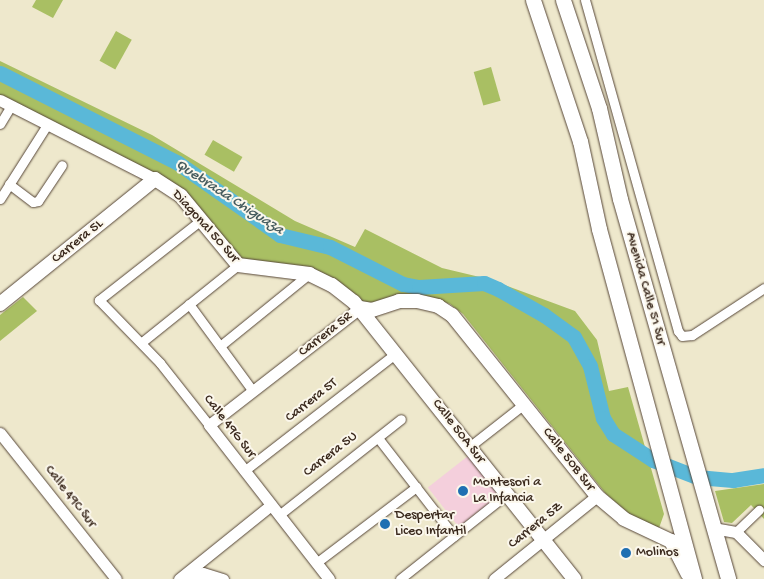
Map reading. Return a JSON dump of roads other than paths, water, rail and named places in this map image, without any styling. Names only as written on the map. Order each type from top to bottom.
[{"type":"main road","name":"Avenida Calle 51 Sur","points":[[533,0],[580,141],[599,229],[694,579]]},
{"type":"main road","name":"Avenida Calle 51 Sur","points":[[563,0],[599,108],[622,207],[728,579]]},
{"type":"main road","name":"Diagonal 50 Sur","points":[[155,179],[181,196],[238,265],[309,274],[338,289],[360,308]]},
{"type":"main road","name":"Carrera 5L","points":[[0,304],[155,179]]},
{"type":"main road","name":"Carrera 5R","points":[[360,308],[372,310],[399,301],[417,301],[438,306],[457,321]]},
{"type":"main road","name":"Calle 50A Sur","points":[[360,308],[574,579]]},
{"type":"main road","name":"Calle 50B Sur","points":[[457,321],[596,496],[624,520],[671,541],[691,579]]},
{"type":"street","points":[[585,0],[678,331],[682,336],[692,335],[764,288]]},
{"type":"street","name":"Diagonal 50 Sur","points":[[0,100],[155,179]]},
{"type":"street","points":[[0,124],[11,106]]},
{"type":"street","points":[[0,199],[47,125]]},
{"type":"street","points":[[9,184],[33,202],[38,201],[62,165]]},
{"type":"street","name":"Calle 49G Sur","points":[[201,220],[99,300],[142,342],[328,579]]},
{"type":"street","points":[[142,342],[238,265]]},
{"type":"street","points":[[220,346],[309,274]]},
{"type":"street","points":[[189,304],[254,391]]},
{"type":"street","name":"Carrera 5R","points":[[209,426],[360,308]]},
{"type":"street","name":"Carrera 5T","points":[[244,471],[396,353]]},
{"type":"street","points":[[469,447],[524,404]]},
{"type":"street","name":"Carrera 5U","points":[[279,515],[401,419]]},
{"type":"street","name":"Calle 49C Sur","points":[[0,433],[116,579]]},
{"type":"street","points":[[378,438],[454,536]]},
{"type":"street","points":[[316,563],[416,487]]},
{"type":"street","points":[[400,579],[507,494]]},
{"type":"street","name":"Carrera 5Z","points":[[494,579],[596,496]]},
{"type":"street","points":[[180,578],[271,505]]},
{"type":"street","points":[[736,532],[759,510]]},
{"type":"street","points":[[713,528],[736,532],[764,560]]},
{"type":"street","points":[[180,578],[203,573],[223,579]]},
{"type":"waterway","name":"Quebrada Chiguaza","points":[[0,73],[178,163],[280,235],[330,247],[403,284],[419,287],[484,283],[498,289],[544,315],[574,337],[590,366],[603,418],[613,434],[653,460],[697,477],[733,480],[764,475]]},
{"type":"place","name":"Montesori a La Infancia","points":[[463,491]]},
{"type":"place","name":"Despertar Liceo Infantil","points":[[385,524]]},
{"type":"place","name":"Molinos","points":[[626,553]]}]
